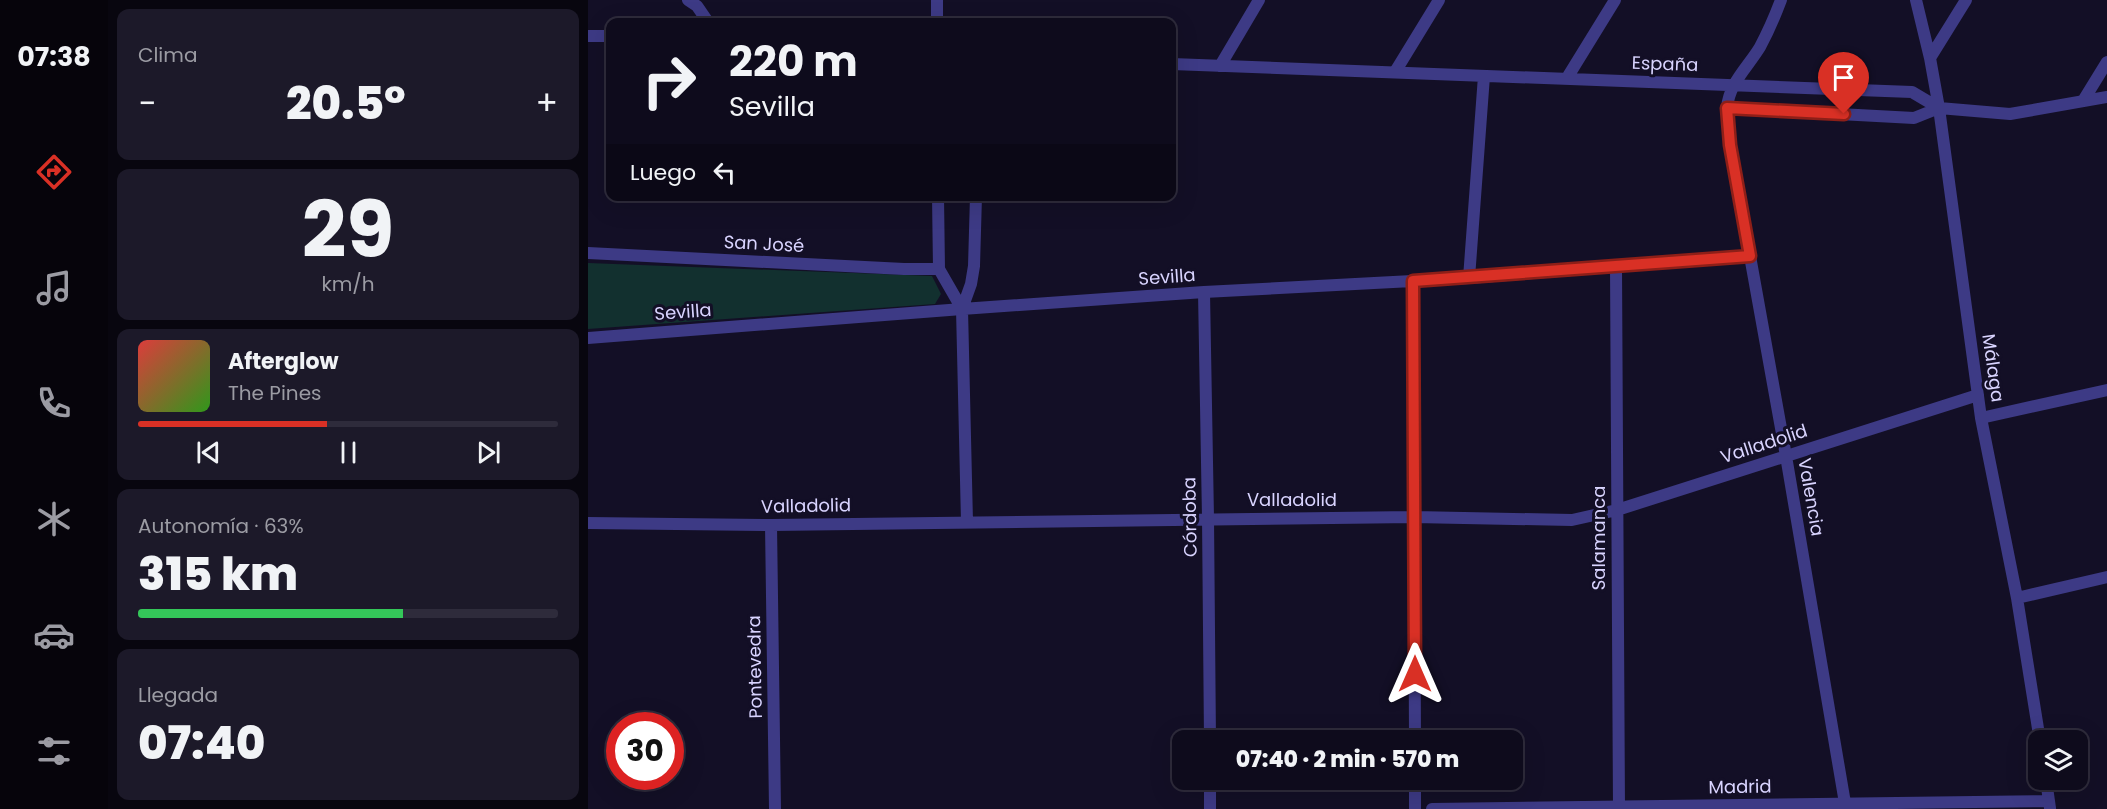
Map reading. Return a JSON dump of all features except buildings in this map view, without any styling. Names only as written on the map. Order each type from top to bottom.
[{"type":"street","points":[[688,0],[697,6],[705,18]]},
{"type":"street","points":[[936,0],[937,18]]},
{"type":"street","points":[[1220,66],[1259,0]]},
{"type":"street","points":[[1395,72],[1439,0]]},
{"type":"street","points":[[1567,78],[1616,0]]},
{"type":"street","points":[[1733,85],[1759,48],[1776,14],[1780,0]]},
{"type":"street","name":"Málaga","points":[[1916,0],[1939,108],[1981,418],[2017,598],[2038,730]]},
{"type":"street","points":[[1930,58],[1966,0]]},
{"type":"street","points":[[588,36],[606,36]]},
{"type":"street","points":[[2083,101],[2107,62]]},
{"type":"street","name":"España","points":[[1176,64],[1912,92],[1939,108]]},
{"type":"street","points":[[1469,278],[1484,76]]},
{"type":"street","name":"Valencia","points":[[1733,85],[1727,108],[1730,145],[1786,456],[1845,806]]},
{"type":"street","points":[[1727,108],[1914,118],[1939,108],[2010,114],[2107,97]]},
{"type":"street","points":[[938,201],[939,269],[962,309]]},
{"type":"street","points":[[967,522],[962,309],[971,284],[974,266],[976,201]]},
{"type":"street","name":"San José","points":[[588,254],[904,270],[939,269]]},
{"type":"street","name":"Sevilla","points":[[588,338],[962,309],[1204,292],[1469,278],[1750,256]]},
{"type":"street","name":"Salamanca","points":[[1616,267],[1619,808]]},
{"type":"street","points":[[1413,281],[1415,730]]},
{"type":"street","name":"Córdoba","points":[[1204,292],[1210,730]]},
{"type":"street","points":[[1981,418],[2107,390]]},
{"type":"street","name":"Valladolid","points":[[588,523],[771,525],[1414,517],[1572,520],[1617,510],[1978,394]]},
{"type":"street","name":"Pontevedra","points":[[771,525],[775,809]]},
{"type":"street","points":[[2017,598],[2107,577]]},
{"type":"street","points":[[1210,790],[1210,809]]},
{"type":"street","points":[[1415,790],[1415,809]]},
{"type":"street","points":[[2048,790],[2050,805]]},
{"type":"street","name":"Madrid","points":[[1432,809],[2050,805]]},
{"type":"green space","points":[[588,263],[932,276],[941,294],[935,304],[588,329]]},
{"type":"route","points":[[1415,674],[1413,281],[1750,256],[1730,145],[1727,108],[1844,114]]}]
